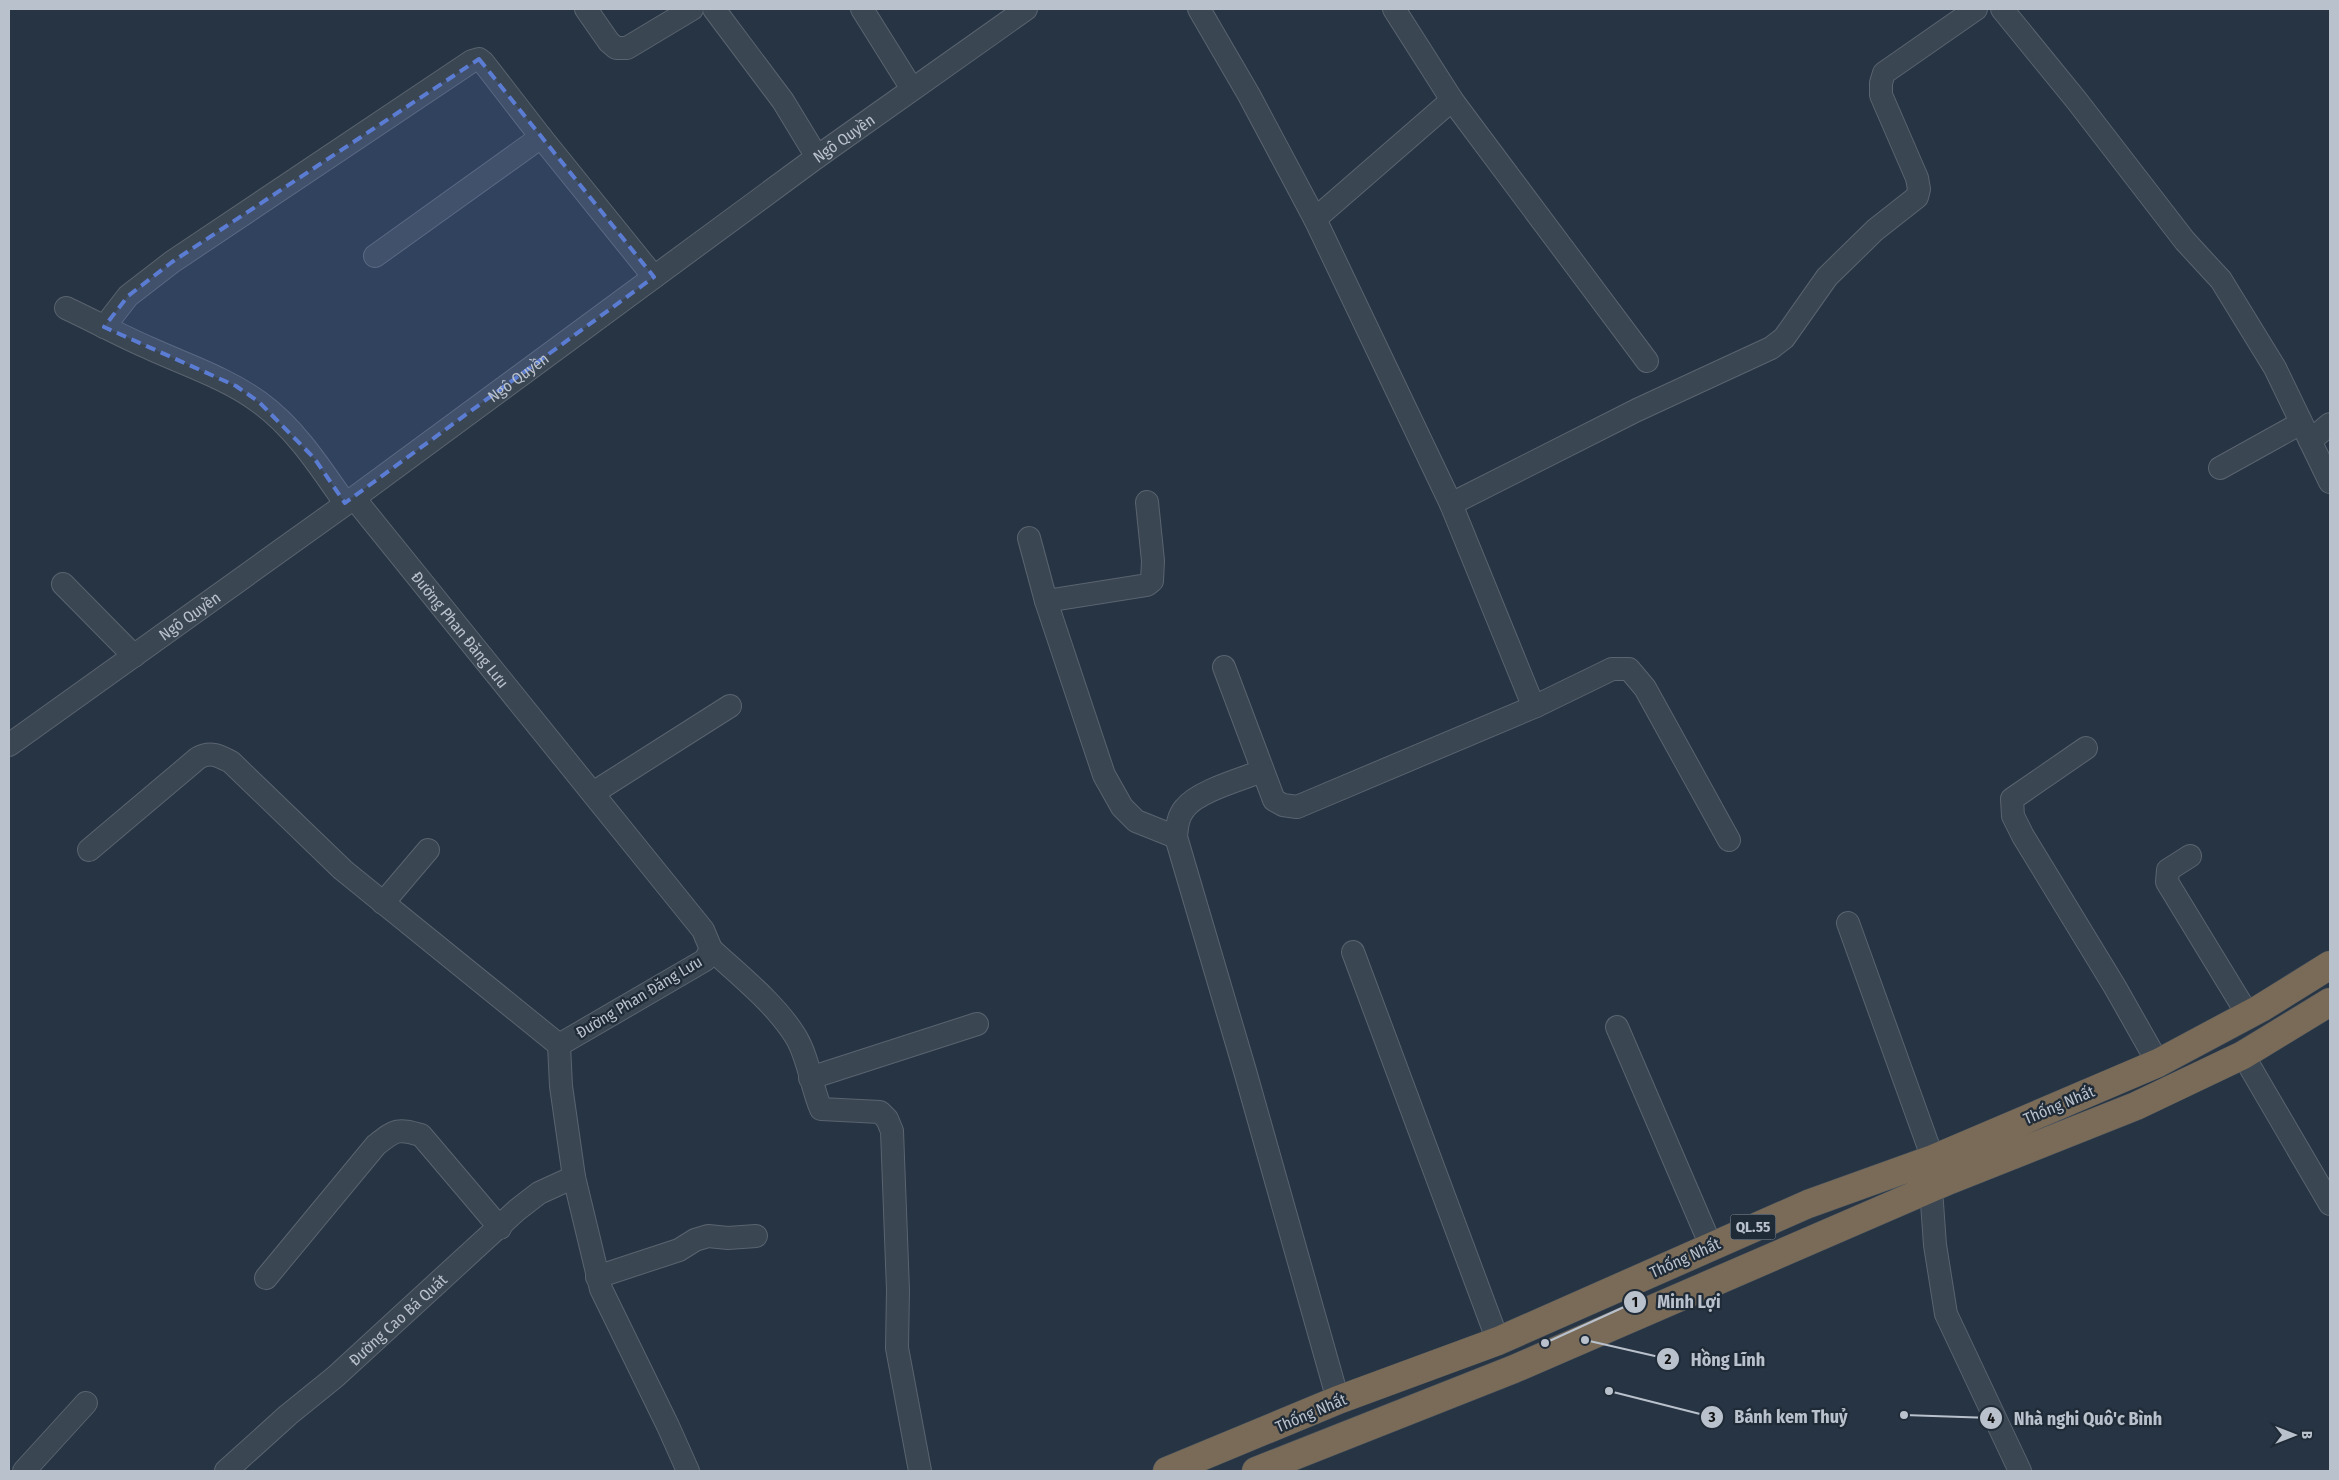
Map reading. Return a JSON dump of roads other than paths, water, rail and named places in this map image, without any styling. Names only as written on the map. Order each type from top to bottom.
[{"type":"highway","name":"Thống Nhất","points":[[1167,1471],[1264,1433],[1338,1400],[1498,1341],[1808,1204],[1933,1159],[2158,1064],[2248,1015],[2330,965]]},
{"type":"highway","name":"Thống Nhất","points":[[1267,1467],[1514,1370],[1931,1189],[2136,1106],[2243,1056],[2330,1002]]},
{"type":"highway","points":[[1893,1174],[1903,1201]]},
{"type":"highway","points":[[1264,1433],[1267,1467]]},
{"type":"street","points":[[586,9],[609,42],[616,48],[627,48],[692,9]]},
{"type":"street","points":[[714,9],[778,93],[817,157]]},
{"type":"street","points":[[862,9],[912,89]]},
{"type":"street","name":"Ngô Quyền","points":[[9,744],[350,500],[817,157],[1026,9]]},
{"type":"street","points":[[1199,9],[1244,87],[1315,220],[1451,504],[1530,698],[1536,706]]},
{"type":"street","points":[[1394,9],[1452,100],[1647,361]]},
{"type":"street","points":[[1451,504],[1637,410],[1771,348],[1784,338],[1827,277],[1875,230],[1917,197],[1919,189],[1916,178],[1881,95],[1881,83],[1884,73],[1976,9]]},
{"type":"street","points":[[2002,9],[2077,101],[2185,241],[2221,280],[2275,368],[2330,482]]},
{"type":"street","points":[[104,326],[128,296],[172,262],[472,61],[479,59],[654,277]]},
{"type":"street","points":[[1315,220],[1452,100]]},
{"type":"street","points":[[375,256],[540,137]]},
{"type":"street","name":"Đường Phan Đăng Lưu","points":[[66,308],[236,386],[278,418],[350,500],[593,793],[703,930],[711,949],[705,960],[558,1045],[561,1086],[574,1177],[601,1288],[688,1471]]},
{"type":"street","points":[[2220,468],[2330,424]]},
{"type":"street","points":[[1046,601],[1147,585],[1152,581],[1154,561],[1147,502]]},
{"type":"street","points":[[1030,538],[1046,601],[1104,774],[1122,807],[1136,821],[1176,837]]},
{"type":"street","points":[[63,584],[134,656]]},
{"type":"street","points":[[1224,667],[1274,800],[1283,805],[1297,807],[1536,706],[1612,668],[1629,669],[1645,688],[1729,840]]},
{"type":"street","points":[[593,793],[730,706]]},
{"type":"street","points":[[2086,748],[2012,799],[2013,816],[2023,836],[2115,987],[2158,1064]]},
{"type":"street","points":[[90,850],[198,758],[207,754],[216,755],[231,762],[344,870],[558,1045]]},
{"type":"street","points":[[1262,771],[1201,796],[1186,806],[1178,819],[1176,837],[1245,1071],[1338,1400]]},
{"type":"street","points":[[383,903],[428,850]]},
{"type":"street","points":[[2190,856],[2168,870],[2167,882],[2248,1015]]},
{"type":"street","points":[[1848,923],[1933,1159]]},
{"type":"street","points":[[711,949],[776,1012],[791,1031],[807,1062],[810,1078],[821,1109],[880,1112],[887,1119],[892,1131],[898,1290],[897,1348],[920,1471]]},
{"type":"street","points":[[1353,952],[1498,1341]]},
{"type":"street","points":[[810,1078],[977,1024]]},
{"type":"street","points":[[1617,1027],[1711,1246]]},
{"type":"street","points":[[2243,1056],[2330,1204]]},
{"type":"street","points":[[266,1278],[376,1145],[394,1131],[404,1130],[421,1135],[500,1228]]},
{"type":"street","name":"Đường Cao Bá Quát","points":[[226,1471],[288,1415],[335,1377],[539,1193],[574,1177]]},
{"type":"street","points":[[1931,1189],[1935,1245],[1946,1314],[2020,1471]]},
{"type":"street","points":[[598,1276],[670,1253],[708,1236],[728,1238],[756,1236]]},
{"type":"street","points":[[24,1471],[86,1403]]},
{"type":"place","name":"Hồng Lĩnh","points":[[1585,1340]]},
{"type":"place","name":"Minh Lợi","points":[[1545,1343]]},
{"type":"place","name":"Bánh kem Thuỷ","points":[[1609,1391]]},
{"type":"place","name":"Nhà nghi Quô'c Bình","points":[[1904,1415]]}]
